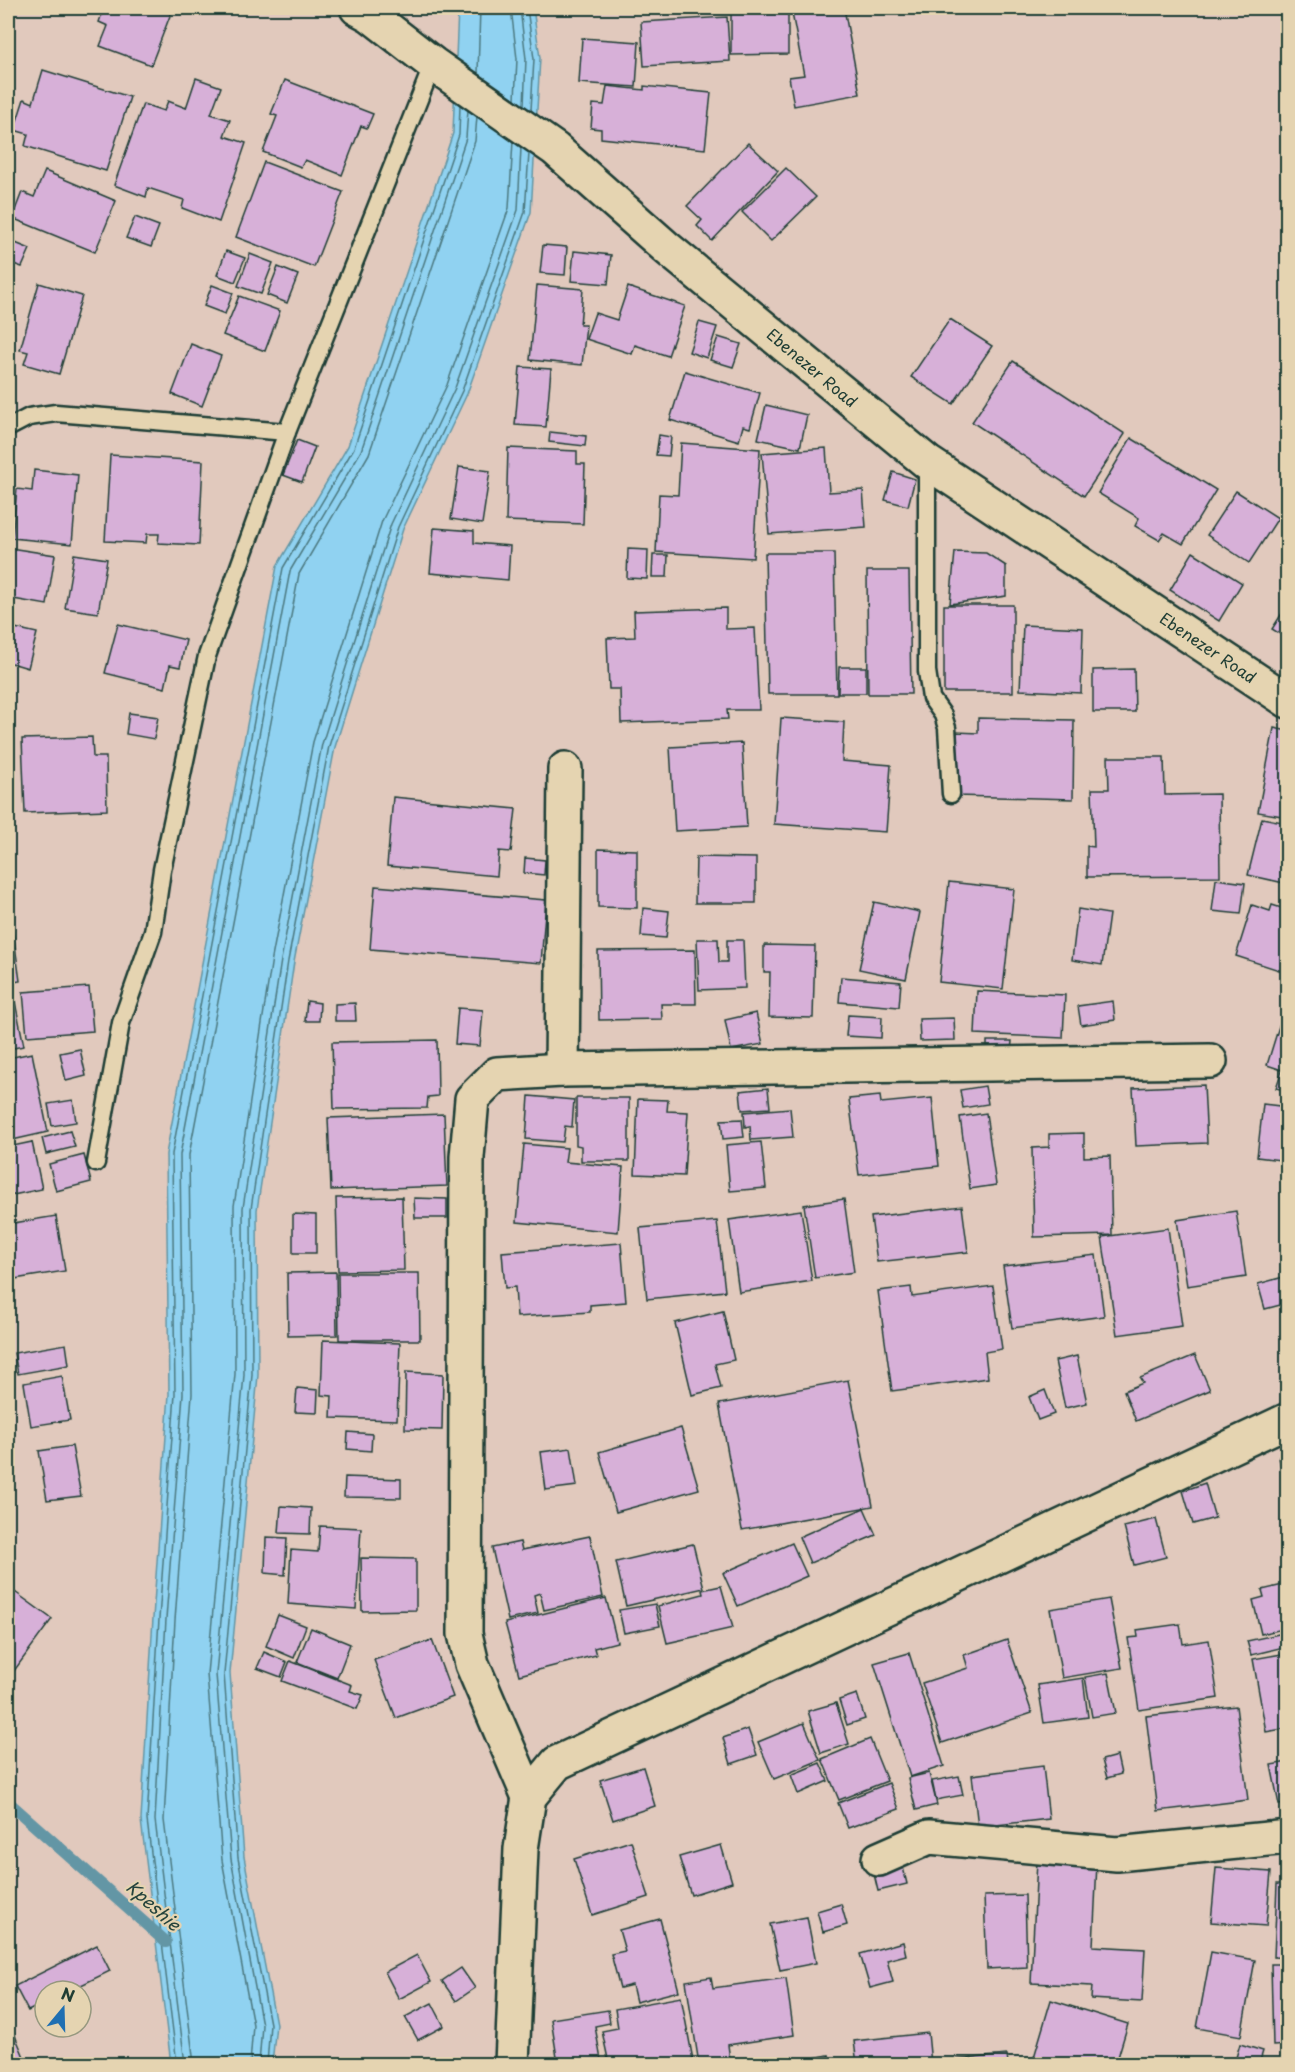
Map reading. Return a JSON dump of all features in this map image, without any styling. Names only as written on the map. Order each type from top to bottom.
[{"type":"street","name":"Ebenezer Road","points":[[365,10],[440,68],[555,149],[668,249],[927,462],[1287,701]]},
{"type":"street","points":[[562,1070],[565,769]]},
{"type":"street","points":[[529,1797],[472,1664],[465,1634],[467,1157],[472,1099],[497,1074],[562,1070],[1210,1061]]},
{"type":"street","points":[[512,2064],[521,1848],[529,1797],[557,1763],[1287,1420]]},
{"type":"street","points":[[879,1859],[929,1837],[1117,1854],[1287,1837]]},
{"type":"lane","points":[[96,1163],[121,1023],[153,932],[162,870],[207,656],[286,432],[440,68]]},
{"type":"lane","points":[[8,428],[29,417],[56,413],[286,432]]},
{"type":"lane","points":[[927,462],[927,671],[931,698],[943,715],[947,728],[951,794]]},
{"type":"water","points":[[458,8],[533,8],[540,58],[531,212],[467,394],[403,529],[335,747],[294,962],[257,1210],[258,1375],[230,1673],[244,1857],[276,2024],[272,2064],[171,2064],[141,1820],[169,1394],[166,1154],[277,566],[348,446],[453,133]]},
{"type":"building","points":[[104,8],[173,8],[151,65],[100,46],[108,26],[99,22]]},
{"type":"building","points":[[731,8],[788,8],[788,54],[731,55]]},
{"type":"building","points":[[791,8],[844,8],[860,94],[794,106],[789,77],[804,75]]},
{"type":"building","points":[[727,17],[730,61],[644,66],[641,22]]},
{"type":"building","points":[[582,38],[639,42],[636,87],[579,83]]},
{"type":"building","points":[[43,70],[130,97],[106,171],[25,146],[28,134],[14,130],[24,99],[33,103]]},
{"type":"building","points":[[196,78],[221,87],[211,114],[230,120],[224,136],[246,143],[219,222],[182,208],[184,200],[148,188],[146,197],[114,185],[143,104],[164,111],[168,101],[186,108]]},
{"type":"building","points":[[285,80],[373,114],[367,128],[361,126],[342,175],[305,160],[301,167],[263,152],[277,116],[271,114]]},
{"type":"building","points":[[607,86],[644,90],[644,86],[711,93],[705,149],[601,138],[601,129],[591,128],[593,104],[604,105]]},
{"type":"building","points":[[748,143],[778,171],[712,241],[697,226],[702,220],[687,206]]},
{"type":"building","points":[[264,162],[343,192],[314,267],[236,237]]},
{"type":"building","points":[[786,168],[816,197],[771,241],[742,212]]},
{"type":"building","points":[[45,171],[116,201],[95,252],[12,218],[22,192],[34,197]]},
{"type":"building","points":[[135,217],[159,226],[151,247],[126,238]]},
{"type":"building","points":[[8,240],[30,249],[22,267],[8,262]]},
{"type":"building","points":[[543,245],[567,247],[565,275],[540,273]]},
{"type":"building","points":[[226,251],[245,258],[235,282],[217,275]]},
{"type":"building","points":[[574,251],[611,255],[608,284],[571,281]]},
{"type":"building","points":[[250,254],[273,263],[261,294],[238,286]]},
{"type":"building","points":[[278,267],[298,275],[287,303],[267,295]]},
{"type":"building","points":[[39,283],[82,296],[59,374],[24,364],[28,352],[20,350]]},
{"type":"building","points":[[212,285],[233,293],[225,314],[204,306]]},
{"type":"building","points":[[537,285],[583,289],[580,325],[586,325],[582,365],[530,360]]},
{"type":"building","points":[[628,287],[685,306],[668,356],[635,345],[632,354],[586,339],[595,313],[617,320]]},
{"type":"building","points":[[239,296],[280,311],[265,351],[223,335]]},
{"type":"building","points":[[950,319],[992,346],[953,404],[911,377]]},
{"type":"building","points":[[699,322],[717,327],[707,358],[689,352]]},
{"type":"building","points":[[718,337],[741,344],[733,367],[710,360]]},
{"type":"building","points":[[191,344],[221,356],[202,406],[172,394]]},
{"type":"building","points":[[1013,361],[1125,434],[1084,496],[972,422]]},
{"type":"building","points":[[520,367],[551,369],[546,427],[515,425]]},
{"type":"building","points":[[685,371],[760,393],[750,428],[743,426],[739,441],[670,420]]},
{"type":"building","points":[[766,405],[807,415],[800,448],[758,439]]},
{"type":"building","points":[[550,432],[586,436],[585,446],[549,442]]},
{"type":"building","points":[[659,435],[671,437],[669,456],[656,455]]},
{"type":"building","points":[[1131,438],[1216,490],[1183,544],[1164,533],[1159,540],[1135,526],[1139,518],[1098,493]]},
{"type":"building","points":[[297,440],[315,447],[302,482],[283,475]]},
{"type":"building","points":[[681,443],[760,449],[753,558],[656,552],[659,494],[678,495]]},
{"type":"building","points":[[508,448],[577,451],[577,464],[585,464],[583,524],[506,521]]},
{"type":"building","points":[[826,448],[829,492],[863,490],[866,527],[769,534],[762,453]]},
{"type":"building","points":[[110,455],[203,461],[199,545],[158,543],[159,534],[147,534],[146,543],[105,541]]},
{"type":"building","points":[[459,467],[490,471],[482,524],[451,519]]},
{"type":"building","points":[[34,470],[78,475],[72,544],[12,538],[17,489],[32,491]]},
{"type":"building","points":[[893,472],[915,479],[908,506],[885,500]]},
{"type":"building","points":[[1236,491],[1278,518],[1249,563],[1207,535]]},
{"type":"building","points":[[434,528],[474,531],[474,543],[510,546],[508,580],[430,573]]},
{"type":"building","points":[[10,548],[55,555],[47,605],[8,598]]},
{"type":"building","points":[[628,549],[648,550],[647,579],[627,578]]},
{"type":"building","points":[[955,552],[986,553],[1006,566],[1006,596],[950,604]]},
{"type":"building","points":[[1193,552],[1242,583],[1219,621],[1170,590]]},
{"type":"building","points":[[765,553],[834,553],[837,694],[768,694]]},
{"type":"building","points":[[74,554],[107,559],[98,613],[65,608]]},
{"type":"building","points":[[653,555],[668,555],[667,577],[652,577]]},
{"type":"building","points":[[867,571],[909,571],[911,694],[868,694]]},
{"type":"building","points":[[1288,604],[1288,639],[1272,629]]},
{"type":"building","points":[[944,605],[1013,605],[1013,692],[944,692]]},
{"type":"building","points":[[726,608],[726,629],[755,628],[759,710],[727,710],[728,719],[621,723],[620,689],[609,689],[607,638],[635,637],[634,611]]},
{"type":"building","points":[[118,624],[186,640],[180,667],[170,665],[165,688],[105,673]]},
{"type":"building","points":[[1023,625],[1083,628],[1081,693],[1020,690]]},
{"type":"building","points":[[15,628],[37,633],[28,668],[8,662]]},
{"type":"building","points":[[839,667],[866,667],[866,693],[838,693]]},
{"type":"building","points":[[1134,669],[1135,712],[1093,712],[1093,670]]},
{"type":"building","points":[[129,713],[158,717],[154,739],[126,734]]},
{"type":"building","points":[[781,718],[844,722],[842,761],[891,765],[886,832],[774,824]]},
{"type":"building","points":[[978,718],[1074,720],[1073,799],[956,796],[957,732],[978,733]]},
{"type":"building","points":[[1274,728],[1288,731],[1288,817],[1258,812]]},
{"type":"building","points":[[92,737],[93,757],[106,757],[107,810],[25,813],[22,739]]},
{"type":"building","points":[[742,743],[747,827],[675,831],[670,747]]},
{"type":"building","points":[[1108,757],[1164,757],[1165,795],[1219,794],[1220,876],[1087,877],[1087,846],[1094,847],[1092,789],[1109,789]]},
{"type":"building","points":[[393,797],[516,809],[511,852],[499,851],[497,876],[387,866]]},
{"type":"building","points":[[1262,818],[1288,823],[1288,869],[1284,883],[1248,875]]},
{"type":"building","points":[[598,849],[637,850],[637,908],[598,907]]},
{"type":"building","points":[[696,857],[756,858],[756,903],[695,903]]},
{"type":"building","points":[[525,858],[545,860],[544,875],[524,873]]},
{"type":"building","points":[[1216,879],[1245,883],[1241,914],[1212,911]]},
{"type":"building","points":[[949,882],[1014,889],[1003,989],[939,982]]},
{"type":"building","points":[[375,886],[546,900],[541,963],[370,949]]},
{"type":"building","points":[[874,902],[920,912],[906,979],[859,969]]},
{"type":"building","points":[[1252,905],[1270,911],[1272,905],[1288,910],[1288,973],[1236,956]]},
{"type":"building","points":[[643,908],[669,911],[666,938],[641,936]]},
{"type":"building","points":[[1078,909],[1109,914],[1102,965],[1072,960]]},
{"type":"building","points":[[10,910],[20,981],[8,983],[8,911]]},
{"type":"building","points":[[697,939],[718,939],[719,962],[727,962],[727,940],[743,940],[745,988],[699,990]]},
{"type":"building","points":[[764,945],[815,946],[813,1018],[769,1017],[770,972],[764,972]]},
{"type":"building","points":[[695,950],[696,1004],[661,1004],[662,1019],[599,1020],[598,951]]},
{"type":"building","points":[[841,977],[901,982],[899,1007],[839,1002]]},
{"type":"building","points":[[89,987],[93,1031],[27,1036],[23,992]]},
{"type":"building","points":[[977,991],[1065,995],[1063,1038],[975,1034]]},
{"type":"building","points":[[14,997],[24,1046],[8,1049],[8,998]]},
{"type":"building","points":[[1288,997],[1288,1091],[1276,1088],[1282,1070],[1267,1065]]},
{"type":"building","points":[[307,1001],[320,1003],[319,1021],[305,1021]]},
{"type":"building","points":[[1113,1001],[1115,1020],[1081,1025],[1078,1006]]},
{"type":"building","points":[[355,1003],[356,1021],[335,1021],[335,1004]]},
{"type":"building","points":[[458,1008],[483,1010],[480,1046],[455,1044]]},
{"type":"building","points":[[756,1013],[763,1044],[731,1050],[725,1020]]},
{"type":"building","points":[[848,1015],[882,1017],[881,1038],[846,1036]]},
{"type":"building","points":[[954,1018],[955,1040],[920,1041],[919,1019]]},
{"type":"building","points":[[437,1040],[438,1096],[428,1097],[427,1108],[334,1109],[332,1042]]},
{"type":"building","points":[[987,1041],[1012,1041],[1011,1052],[987,1051]]},
{"type":"building","points":[[80,1049],[86,1076],[66,1081],[60,1053]]},
{"type":"building","points":[[32,1053],[48,1132],[8,1141],[8,1058]]},
{"type":"building","points":[[1204,1085],[1207,1143],[1136,1146],[1133,1088]]},
{"type":"building","points":[[985,1086],[988,1104],[963,1108],[960,1090]]},
{"type":"building","points":[[768,1088],[770,1108],[742,1110],[740,1091]]},
{"type":"building","points":[[529,1096],[574,1100],[572,1127],[565,1126],[563,1142],[526,1139]]},
{"type":"building","points":[[880,1096],[881,1103],[932,1098],[939,1166],[859,1175],[849,1099]]},
{"type":"building","points":[[576,1098],[629,1098],[629,1161],[581,1161],[581,1146],[576,1145]]},
{"type":"building","points":[[638,1099],[668,1100],[667,1111],[688,1112],[684,1176],[635,1174]]},
{"type":"building","points":[[73,1100],[76,1122],[52,1126],[48,1104]]},
{"type":"building","points":[[1263,1104],[1288,1107],[1288,1161],[1257,1157]]},
{"type":"building","points":[[790,1108],[793,1137],[751,1140],[750,1126],[745,1127],[744,1112]]},
{"type":"building","points":[[986,1113],[996,1185],[970,1189],[960,1117]]},
{"type":"building","points":[[444,1114],[447,1186],[331,1190],[328,1118]]},
{"type":"building","points":[[742,1119],[744,1137],[723,1139],[721,1120]]},
{"type":"building","points":[[70,1131],[75,1147],[46,1154],[42,1138]]},
{"type":"building","points":[[1084,1133],[1084,1157],[1110,1156],[1112,1235],[1034,1237],[1032,1148],[1049,1147],[1049,1134]]},
{"type":"building","points":[[32,1142],[42,1189],[8,1196],[8,1147]]},
{"type":"building","points":[[761,1142],[766,1188],[730,1191],[726,1145]]},
{"type":"building","points":[[524,1144],[567,1148],[565,1162],[623,1167],[618,1232],[517,1222]]},
{"type":"building","points":[[84,1155],[91,1182],[56,1191],[49,1164]]},
{"type":"building","points":[[402,1197],[404,1270],[338,1271],[336,1198]]},
{"type":"building","points":[[414,1198],[447,1199],[447,1218],[415,1218]]},
{"type":"building","points":[[844,1199],[854,1272],[815,1278],[804,1205]]},
{"type":"building","points":[[962,1206],[968,1252],[877,1262],[871,1217]]},
{"type":"building","points":[[801,1210],[812,1281],[739,1292],[729,1220]]},
{"type":"building","points":[[1236,1211],[1246,1277],[1187,1286],[1177,1220]]},
{"type":"building","points":[[293,1214],[316,1215],[316,1253],[293,1253]]},
{"type":"building","points":[[56,1216],[65,1271],[8,1280],[8,1224]]},
{"type":"building","points":[[717,1221],[725,1291],[647,1299],[640,1228]]},
{"type":"building","points":[[1168,1228],[1182,1326],[1117,1335],[1102,1237]]},
{"type":"building","points":[[621,1243],[626,1302],[590,1305],[590,1312],[517,1317],[515,1287],[505,1288],[502,1252]]},
{"type":"building","points":[[1096,1255],[1104,1316],[1012,1328],[1003,1266]]},
{"type":"building","points":[[336,1272],[337,1335],[288,1336],[287,1273]]},
{"type":"building","points":[[338,1273],[419,1273],[420,1340],[339,1340]]},
{"type":"building","points":[[1287,1276],[1288,1303],[1265,1309],[1258,1284]]},
{"type":"building","points":[[993,1286],[1002,1349],[985,1352],[988,1378],[892,1391],[878,1291],[911,1287],[912,1297]]},
{"type":"building","points":[[723,1311],[734,1360],[715,1364],[721,1388],[692,1395],[675,1323]]},
{"type":"building","points":[[323,1340],[400,1343],[397,1420],[331,1418],[332,1396],[321,1395]]},
{"type":"building","points":[[66,1344],[69,1365],[18,1374],[14,1353]]},
{"type":"building","points":[[1195,1355],[1210,1390],[1136,1421],[1124,1391],[1143,1383],[1140,1378]]},
{"type":"building","points":[[1077,1356],[1087,1403],[1065,1408],[1055,1361]]},
{"type":"building","points":[[406,1372],[443,1374],[442,1430],[405,1429]]},
{"type":"building","points":[[62,1376],[70,1420],[31,1426],[24,1383]]},
{"type":"building","points":[[848,1380],[873,1506],[742,1530],[719,1404]]},
{"type":"building","points":[[297,1388],[318,1390],[317,1413],[295,1412]]},
{"type":"building","points":[[1045,1390],[1054,1414],[1038,1420],[1029,1397]]},
{"type":"building","points":[[681,1428],[699,1489],[616,1512],[599,1452]]},
{"type":"building","points":[[348,1432],[372,1434],[371,1451],[347,1449]]},
{"type":"building","points":[[72,1446],[81,1496],[47,1500],[39,1451]]},
{"type":"building","points":[[571,1448],[577,1486],[546,1490],[541,1452]]},
{"type":"building","points":[[1288,1456],[1288,1507],[1279,1457]]},
{"type":"building","points":[[345,1477],[401,1479],[401,1498],[344,1497]]},
{"type":"building","points":[[1205,1483],[1215,1518],[1193,1524],[1183,1491]]},
{"type":"building","points":[[281,1506],[311,1508],[310,1534],[279,1533]]},
{"type":"building","points":[[864,1508],[876,1535],[810,1563],[799,1537]]},
{"type":"building","points":[[1156,1519],[1166,1557],[1134,1565],[1124,1527]]},
{"type":"building","points":[[320,1526],[361,1528],[356,1609],[288,1604],[291,1550],[318,1552]]},
{"type":"building","points":[[590,1536],[603,1597],[544,1610],[540,1593],[534,1595],[538,1613],[508,1620],[492,1548],[520,1542],[522,1550]]},
{"type":"building","points":[[266,1537],[287,1538],[285,1575],[265,1573]]},
{"type":"building","points":[[792,1543],[807,1576],[738,1606],[723,1573]]},
{"type":"building","points":[[693,1544],[704,1588],[626,1606],[616,1562]]},
{"type":"building","points":[[361,1558],[416,1559],[416,1610],[362,1611]]},
{"type":"building","points":[[1287,1584],[1288,1628],[1261,1634],[1253,1600],[1264,1597],[1262,1590]]},
{"type":"building","points":[[721,1586],[733,1628],[667,1643],[658,1606],[703,1594],[702,1590]]},
{"type":"building","points":[[8,1587],[52,1619],[8,1679]]},
{"type":"building","points":[[606,1598],[617,1642],[594,1648],[596,1655],[519,1675],[505,1623]]},
{"type":"building","points":[[1109,1599],[1122,1668],[1062,1678],[1050,1609]]},
{"type":"building","points":[[655,1604],[660,1626],[624,1633],[619,1610]]},
{"type":"building","points":[[278,1615],[306,1626],[294,1658],[266,1646]]},
{"type":"building","points":[[1180,1624],[1183,1644],[1209,1640],[1218,1698],[1139,1710],[1128,1638],[1138,1637],[1137,1630]]},
{"type":"building","points":[[311,1628],[350,1644],[337,1678],[297,1662]]},
{"type":"building","points":[[1288,1632],[1288,1646],[1251,1655],[1247,1641]]},
{"type":"building","points":[[432,1640],[453,1697],[396,1718],[374,1660]]},
{"type":"building","points":[[1007,1640],[1032,1713],[942,1743],[922,1683],[968,1668],[964,1655]]},
{"type":"building","points":[[264,1652],[287,1662],[281,1677],[257,1668]]},
{"type":"building","points":[[909,1653],[944,1766],[910,1777],[874,1663]]},
{"type":"building","points":[[1288,1653],[1288,1728],[1266,1732],[1253,1659]]},
{"type":"building","points":[[290,1661],[352,1685],[350,1691],[363,1695],[357,1709],[282,1681]]},
{"type":"building","points":[[1108,1673],[1116,1713],[1092,1717],[1085,1677]]},
{"type":"building","points":[[1083,1678],[1088,1717],[1044,1723],[1038,1685]]},
{"type":"building","points":[[857,1694],[865,1719],[847,1725],[839,1700]]},
{"type":"building","points":[[836,1703],[849,1744],[821,1753],[808,1711]]},
{"type":"building","points":[[1236,1706],[1248,1800],[1158,1811],[1146,1716]]},
{"type":"building","points":[[804,1723],[820,1760],[774,1779],[758,1742]]},
{"type":"building","points":[[748,1729],[757,1755],[731,1764],[723,1738]]},
{"type":"building","points":[[870,1739],[887,1781],[839,1800],[822,1759]]},
{"type":"building","points":[[1117,1756],[1121,1774],[1107,1778],[1102,1760]]},
{"type":"building","points":[[1288,1762],[1288,1804],[1279,1805],[1271,1765]]},
{"type":"building","points":[[820,1763],[828,1781],[798,1794],[791,1775]]},
{"type":"building","points":[[1043,1766],[1049,1819],[978,1827],[972,1775]]},
{"type":"building","points":[[643,1767],[655,1806],[613,1820],[600,1780]]},
{"type":"building","points":[[929,1773],[937,1805],[916,1810],[908,1778]]},
{"type":"building","points":[[959,1776],[963,1795],[936,1800],[932,1781]]},
{"type":"building","points":[[889,1783],[899,1809],[848,1828],[838,1803]]},
{"type":"building","points":[[631,1841],[649,1897],[592,1915],[574,1859]]},
{"type":"building","points":[[721,1845],[732,1882],[691,1895],[679,1857]]},
{"type":"building","points":[[1037,1860],[1097,1863],[1093,1946],[1145,1949],[1142,2002],[1091,1999],[1092,1986],[1031,1983]]},
{"type":"building","points":[[902,1863],[907,1884],[878,1891],[873,1870]]},
{"type":"building","points":[[1216,1868],[1271,1872],[1266,1926],[1211,1922]]},
{"type":"building","points":[[1277,1884],[1288,1884],[1288,1958],[1274,1957]]},
{"type":"building","points":[[1025,1895],[1027,1967],[987,1969],[984,1896]]},
{"type":"building","points":[[841,1904],[847,1925],[823,1932],[817,1911]]},
{"type":"building","points":[[807,1917],[816,1963],[780,1970],[770,1924]]},
{"type":"building","points":[[660,1919],[679,1991],[636,2002],[632,1985],[620,1988],[611,1954],[625,1951],[619,1930]]},
{"type":"building","points":[[903,1942],[906,1955],[887,1960],[893,1982],[870,1988],[860,1954]]},
{"type":"building","points":[[97,1945],[110,1971],[93,1979],[33,1979],[33,2009],[28,2011],[15,1986]]},
{"type":"building","points":[[1211,1952],[1255,1960],[1241,2036],[1197,2028]]},
{"type":"building","points":[[417,1955],[431,1982],[399,1999],[385,1972]]},
{"type":"building","points":[[1271,1964],[1288,1964],[1288,2045],[1273,2046]]},
{"type":"building","points":[[461,1968],[475,1988],[456,2001],[442,1981]]},
{"type":"building","points":[[711,1977],[713,1988],[786,1978],[794,2035],[728,2045],[730,2060],[699,2064],[686,1981]]},
{"type":"building","points":[[681,1997],[693,2060],[669,2064],[609,2064],[602,2031],[618,2028],[615,2009]]},
{"type":"building","points":[[1051,2000],[1128,2024],[1116,2064],[1032,2064]]},
{"type":"building","points":[[432,2003],[444,2026],[418,2040],[405,2017]]},
{"type":"building","points":[[608,2010],[610,2023],[595,2026],[601,2060],[558,2064],[551,2019]]},
{"type":"building","points":[[11,2026],[27,2064],[8,2064],[8,2028]]},
{"type":"building","points":[[928,2033],[931,2064],[857,2064],[854,2041]]},
{"type":"building","points":[[1240,2044],[1263,2051],[1259,2064],[1235,2061]]},
{"type":"building","points":[[829,2055],[831,2064],[783,2064]]},
{"type":"building","points":[[1007,2055],[1008,2064],[942,2064],[941,2061]]},
{"type":"waterway","name":"Kpeshie","points":[[8,1802],[166,1942]]}]
